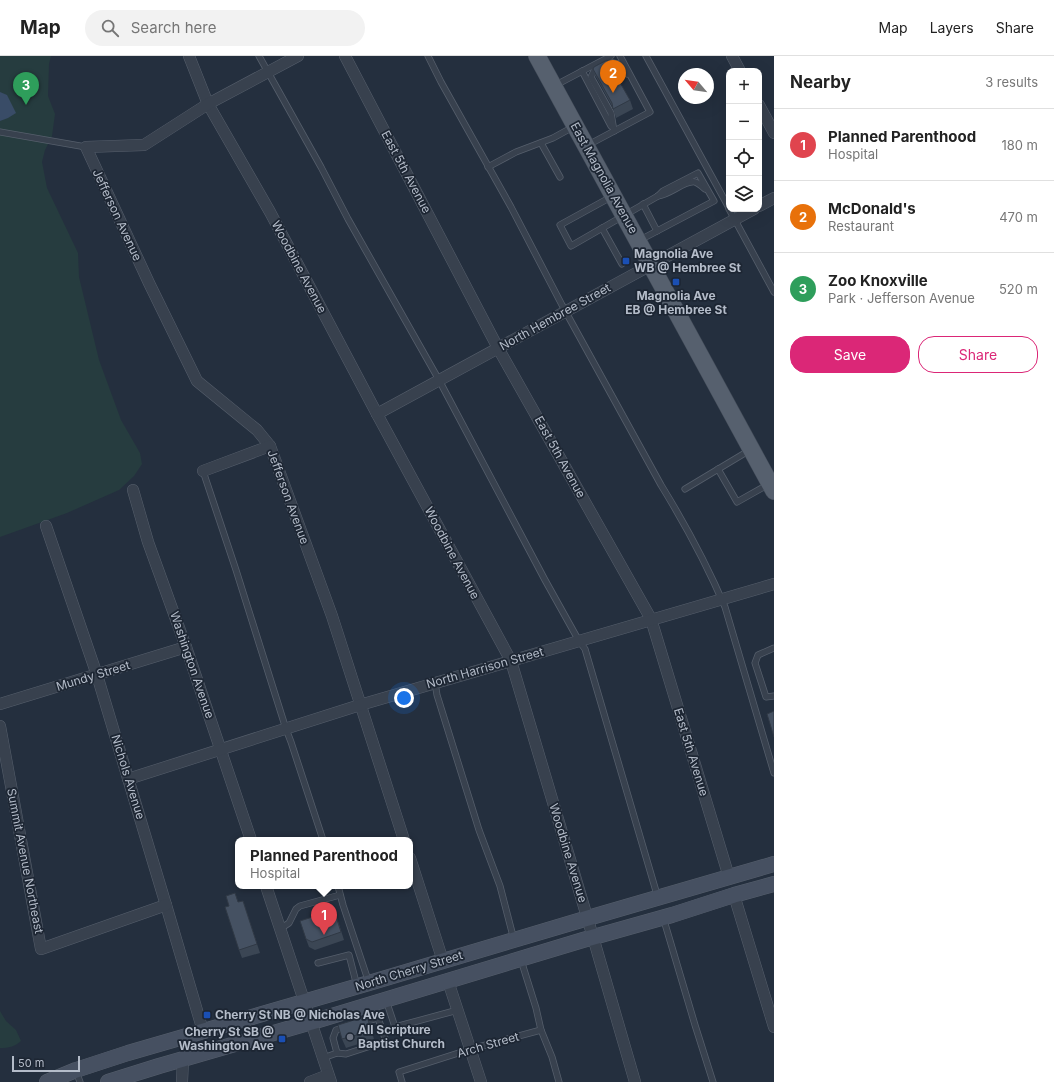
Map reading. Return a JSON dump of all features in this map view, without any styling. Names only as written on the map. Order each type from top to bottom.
[{"type":"main road","name":"East Magnolia Avenue","points":[[537,56],[772,487]]},
{"type":"main road","name":"North Cherry Street","points":[[46,1082],[78,1076],[128,1053],[774,864]]},
{"type":"main road","name":"North Cherry Street","points":[[108,1082],[774,884]]},
{"type":"street","name":"Woodbine Avenue","points":[[189,56],[208,104],[270,212],[377,414],[511,661],[636,1082]]},
{"type":"street","points":[[86,147],[144,145],[208,104],[298,56]]},
{"type":"street","name":"East 5th Avenue","points":[[345,56],[498,348],[651,619],[729,877]]},
{"type":"street","points":[[732,56],[738,68]]},
{"type":"street","points":[[762,111],[774,133]]},
{"type":"street","name":"Jefferson Avenue","points":[[86,147],[149,283],[197,381],[257,430],[270,446],[332,616],[403,837]]},
{"type":"street","points":[[762,204],[774,198]]},
{"type":"street","name":"North Hembree Street","points":[[377,414],[749,212]]},
{"type":"street","points":[[204,471],[270,446]]},
{"type":"street","name":"Washington Avenue","points":[[133,490],[148,542],[186,647],[250,837]]},
{"type":"street","name":"Nichols Avenue","points":[[46,526],[96,675],[203,1031]]},
{"type":"street","name":"North Harrison Street","points":[[128,779],[360,704],[774,584]]},
{"type":"street","name":"Mundy Street","points":[[0,704],[186,647]]},
{"type":"street","name":"Summit Avenue Northeast","points":[[0,726],[41,949],[166,905]]},
{"type":"street","points":[[413,867],[443,961]]},
{"type":"street","points":[[267,889],[330,1078],[310,1082]]},
{"type":"street","points":[[734,895],[774,1027]]},
{"type":"street","points":[[448,981],[481,1082]]},
{"type":"street","points":[[182,1060],[182,1082]]},
{"type":"lane","points":[[260,56],[348,219],[439,380],[579,641],[585,649],[658,898]]},
{"type":"lane","points":[[428,56],[715,583],[725,607],[774,773]]},
{"type":"lane","points":[[554,86],[611,56]]},
{"type":"lane","points":[[586,146],[650,112],[620,56]]},
{"type":"lane","points":[[646,56],[726,203]]},
{"type":"lane","points":[[614,131],[611,113],[591,77],[595,69],[609,62],[618,64],[632,79]]},
{"type":"lane","points":[[582,71],[614,131]]},
{"type":"lane","points":[[488,167],[516,152],[553,138],[575,126]]},
{"type":"lane","points":[[0,132],[86,147]]},
{"type":"lane","points":[[541,143],[560,177]]},
{"type":"lane","points":[[613,196],[560,225],[571,246],[658,196],[663,191],[698,173],[708,190],[714,201],[638,241]]},
{"type":"lane","points":[[658,196],[664,195],[693,182],[708,190]]},
{"type":"lane","points":[[643,204],[657,230]]},
{"type":"lane","points":[[731,212],[774,292]]},
{"type":"lane","points":[[602,228],[622,264]]},
{"type":"lane","points":[[685,489],[752,450]]},
{"type":"lane","points":[[718,469],[737,502],[772,487]]},
{"type":"lane","points":[[204,471],[322,837]]},
{"type":"lane","points":[[774,648],[758,655],[755,663],[766,697],[774,696]]},
{"type":"lane","points":[[435,683],[439,702],[477,823],[500,886],[514,940]]},
{"type":"lane","points":[[339,889],[358,950],[363,985]]},
{"type":"lane","points":[[280,929],[289,924],[296,909],[300,906],[340,895]]},
{"type":"lane","points":[[663,917],[713,1082]]},
{"type":"lane","points":[[318,963],[348,954],[363,985]]},
{"type":"lane","points":[[520,959],[536,1008],[541,1030],[552,1057],[559,1082]]},
{"type":"lane","points":[[380,1002],[395,1027],[458,1010]]},
{"type":"lane","points":[[323,1058],[337,1052],[346,1054],[386,1041],[378,1018],[380,1002]]},
{"type":"lane","points":[[357,1024],[378,1018]]},
{"type":"lane","points":[[337,1052],[332,1038],[336,1030],[350,1026]]},
{"type":"lane","name":"Arch Street","points":[[402,1082],[399,1072],[471,1049],[541,1030]]},
{"type":"green space","points":[[0,56],[51,56],[49,64],[48,96],[55,114],[52,136],[45,150],[42,162],[47,188],[78,253],[79,277],[99,360],[121,420],[140,453],[142,464],[134,476],[119,490],[67,513],[0,537]]},
{"type":"green space","points":[[0,1011],[6,1021],[16,1030],[21,1041],[11,1047],[0,1048]]},
{"type":"water","points":[[0,92],[7,95],[16,113],[0,121]]},
{"type":"building","points":[[607,60],[630,100],[613,109],[612,103],[593,69]]},
{"type":"building","points":[[774,711],[774,737],[767,714]]},
{"type":"building","points":[[235,893],[238,902],[243,901],[257,944],[239,950],[225,907],[229,906],[226,896]]},
{"type":"building","points":[[334,910],[341,932],[312,942],[306,939],[300,921]]},
{"type":"building","points":[[367,1016],[371,1031],[342,1039],[338,1025]]},
{"type":"place","name":"McDonald's","points":[[613,93]]},
{"type":"place","name":"Zoo Knoxville","points":[[26,105]]},
{"type":"place","name":"Magnolia Ave WB @ Hembree St","points":[[626,261]]},
{"type":"place","name":"Magnolia Ave EB @ Hembree St","points":[[676,282]]},
{"type":"place","name":"Planned Parenthood","points":[[324,935]]},
{"type":"place","name":"Cherry St NB @ Nicholas Ave","points":[[207,1015]]},
{"type":"place","name":"All Scripture Baptist Church","points":[[350,1037]]},
{"type":"place","name":"Cherry St SB @ Washington Ave","points":[[282,1039]]}]
